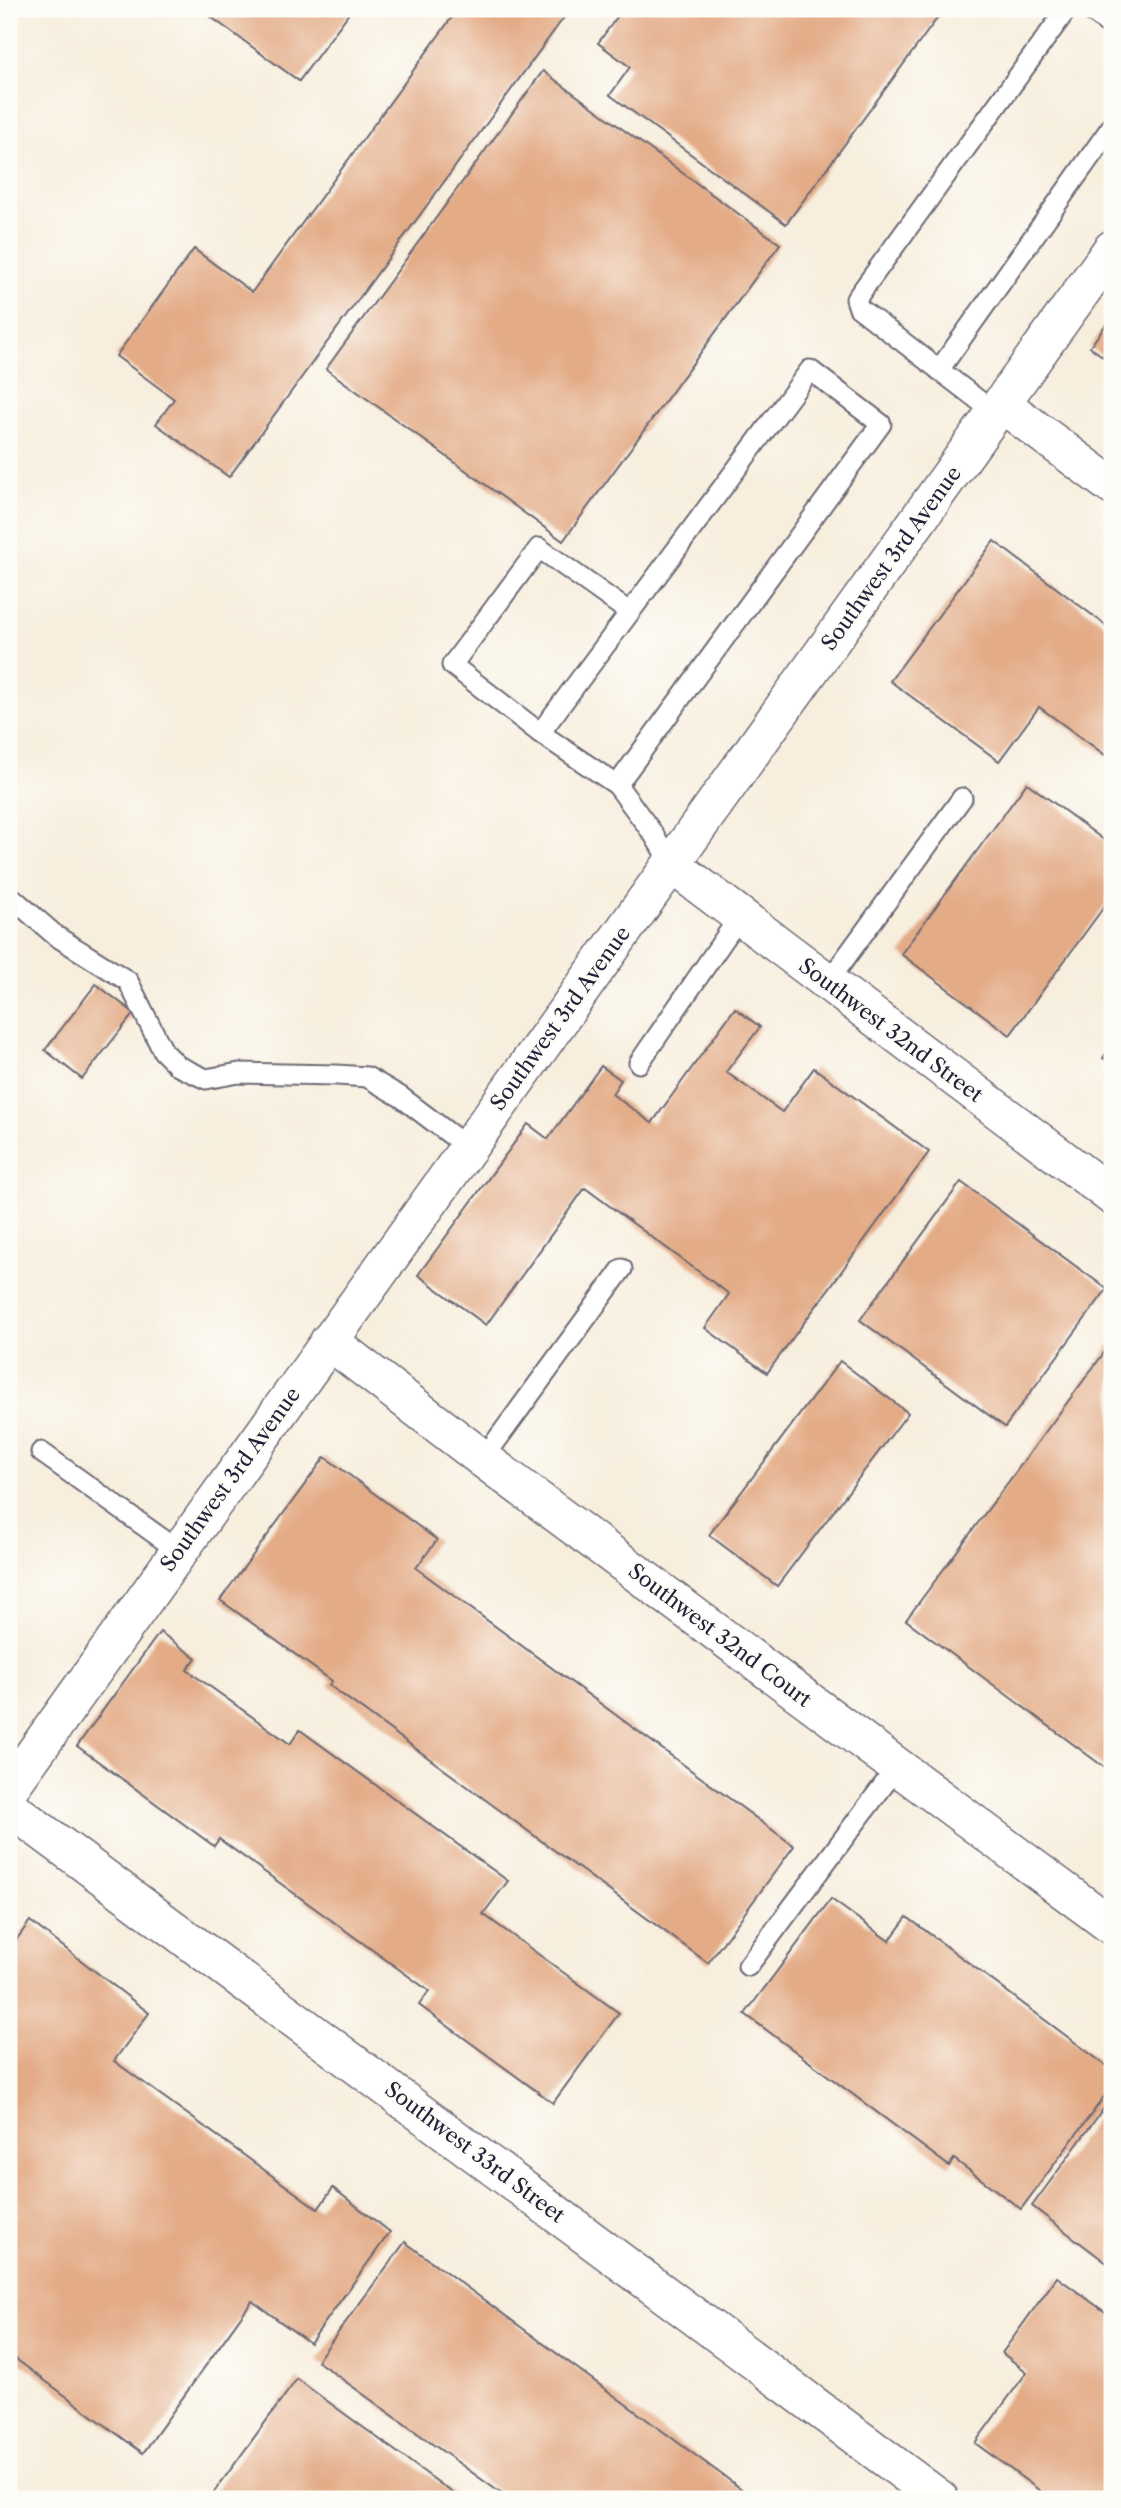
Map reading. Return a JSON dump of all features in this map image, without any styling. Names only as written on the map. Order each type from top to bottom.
[{"type":"street","name":"Southwest 3rd Avenue","points":[[9,1788],[1112,248]]},
{"type":"street","points":[[999,408],[1112,486]]},
{"type":"street","name":"Southwest 32nd Street","points":[[671,864],[1112,1196]]},
{"type":"street","name":"Southwest 32nd Court","points":[[329,1341],[483,1459],[1112,1926]]},
{"type":"street","name":"Southwest 33rd Street","points":[[9,1807],[940,2499]]},
{"type":"lane","points":[[999,408],[939,370],[859,308],[856,299],[1067,9]]},
{"type":"lane","points":[[1089,9],[1112,27]]},
{"type":"lane","points":[[939,370],[1112,126]]},
{"type":"lane","points":[[540,733],[810,370],[881,424],[617,785]]},
{"type":"lane","points":[[629,612],[539,548],[452,665],[540,733],[617,785],[654,835],[671,864]]},
{"type":"lane","points":[[828,982],[962,798]]},
{"type":"lane","points":[[9,895],[56,936],[128,981],[163,1051],[178,1066],[206,1079],[239,1073],[367,1077],[401,1097],[467,1147]]},
{"type":"lane","points":[[639,1063],[740,916]]},
{"type":"lane","points":[[483,1459],[622,1269]]},
{"type":"lane","points":[[41,1452],[178,1551]]},
{"type":"lane","points":[[747,1966],[897,1768]]},
{"type":"building","points":[[200,9],[352,9],[299,81]]},
{"type":"building","points":[[458,9],[570,9],[229,477],[156,424],[174,399],[116,356],[194,249],[252,292]]},
{"type":"building","points":[[623,9],[944,9],[786,224],[610,95],[630,67],[598,43]]},
{"type":"building","points":[[543,71],[780,244],[563,541],[326,369]]},
{"type":"building","points":[[1112,316],[1112,363],[1090,347]]},
{"type":"building","points":[[994,541],[1112,630],[1112,760],[1039,707],[999,761],[890,681]]},
{"type":"building","points":[[1027,783],[1112,846],[1112,896],[1010,1035],[901,954]]},
{"type":"building","points":[[96,984],[134,1013],[82,1079],[45,1050]]},
{"type":"building","points":[[735,1008],[760,1027],[726,1072],[782,1112],[814,1068],[929,1152],[767,1373],[705,1328],[729,1294],[585,1188],[486,1325],[418,1275],[528,1124],[548,1139],[601,1066],[621,1080],[612,1094],[652,1123]]},
{"type":"building","points":[[1112,1045],[1112,1064],[1103,1058]]},
{"type":"building","points":[[961,1182],[1107,1289],[1005,1427],[860,1320]]},
{"type":"building","points":[[1112,1342],[1112,1773],[906,1620]]},
{"type":"building","points":[[840,1361],[908,1413],[777,1586],[709,1535]]},
{"type":"building","points":[[325,1457],[437,1540],[416,1568],[794,1846],[708,1963],[329,1685],[332,1681],[220,1600]]},
{"type":"building","points":[[160,1632],[196,1658],[187,1670],[290,1744],[300,1730],[508,1881],[483,1914],[619,2013],[553,2103],[419,2005],[429,1991],[219,1839],[214,1846],[77,1746]]},
{"type":"building","points":[[831,1899],[889,1941],[907,1917],[1112,2070],[1112,2086],[1021,2209],[954,2159],[949,2166],[745,2014]]},
{"type":"building","points":[[30,1921],[149,2013],[114,2061],[318,2209],[333,2188],[390,2232],[310,2343],[252,2301],[143,2453],[9,2354],[9,1950]]},
{"type":"building","points":[[1112,2097],[1112,2267],[1032,2206]]},
{"type":"building","points":[[405,2242],[755,2499],[509,2499],[317,2361]]},
{"type":"building","points":[[1057,2277],[1112,2317],[1112,2499],[1051,2499],[975,2443],[1027,2372],[1002,2353]]},
{"type":"building","points":[[297,2379],[461,2499],[209,2499]]}]
